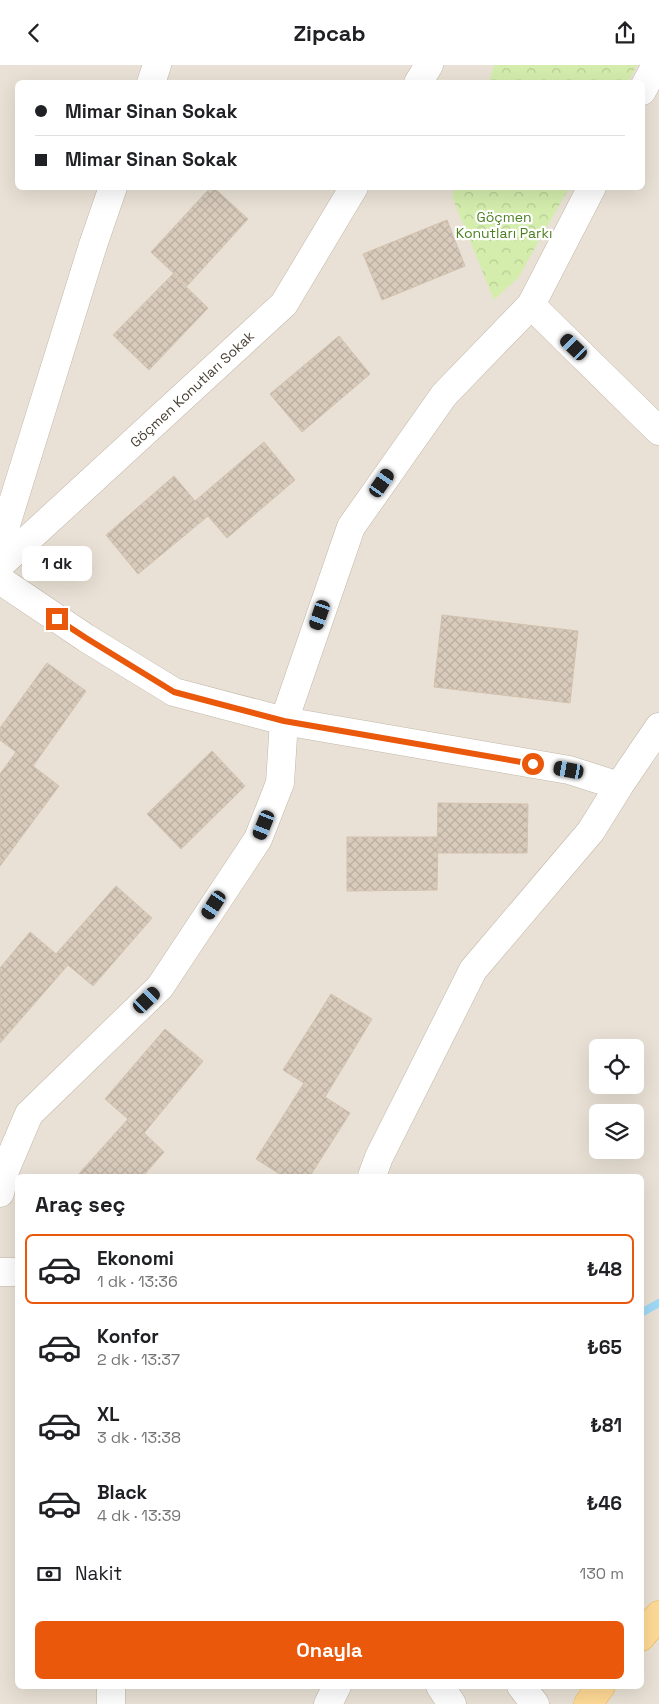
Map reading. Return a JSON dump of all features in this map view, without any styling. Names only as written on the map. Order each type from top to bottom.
[{"type":"main road","points":[[644,1633],[659,1615]]},
{"type":"main road","points":[[588,1704],[599,1689]]},
{"type":"street","points":[[152,80],[157,65]]},
{"type":"street","points":[[420,80],[429,65]]},
{"type":"street","points":[[645,85],[656,65]]},
{"type":"street","points":[[0,544],[112,190]]},
{"type":"street","name":"Göçmen Konutları Sokak","points":[[0,565],[284,304],[352,190]]},
{"type":"street","points":[[0,1193],[6,1168],[30,1114],[160,987],[258,839],[280,783],[284,721],[351,527],[444,395],[531,305],[590,190]]},
{"type":"street","points":[[531,305],[659,431]]},
{"type":"street","points":[[0,580],[86,638],[174,692],[284,721],[569,770],[619,786]]},
{"type":"street","points":[[373,1174],[379,1157],[473,970],[592,831],[619,786],[659,727]]},
{"type":"street","points":[[0,1272],[15,1272]]},
{"type":"street","points":[[111,1689],[111,1704]]},
{"type":"street","points":[[328,1704],[336,1689]]},
{"type":"street","points":[[442,1689],[452,1704]]},
{"type":"street","points":[[524,1689],[534,1701],[534,1704]]},
{"type":"shaded area","points":[[0,65],[659,65],[659,1704],[0,1704]]},
{"type":"green space","points":[[494,65],[637,65],[629,80],[490,80]]},
{"type":"green space","name":"Göçmen Konutları Parkı","points":[[454,190],[568,190],[518,278],[494,300],[452,197]]},
{"type":"building","points":[[208,190],[216,190],[248,219],[187,286],[151,252]]},
{"type":"building","points":[[447,220],[465,266],[382,300],[363,254]]},
{"type":"building","points":[[173,274],[208,308],[149,370],[113,335]]},
{"type":"building","points":[[339,336],[370,374],[302,432],[270,394]]},
{"type":"building","points":[[264,442],[295,480],[227,538],[208,516],[138,574],[106,535],[174,476],[195,501]]},
{"type":"building","points":[[442,615],[578,631],[570,703],[434,687]]},
{"type":"building","points":[[47,663],[86,691],[33,766],[59,786],[0,866],[0,774],[16,752],[0,740],[0,728]]},
{"type":"building","points":[[212,751],[245,786],[181,849],[147,814]]},
{"type":"building","points":[[438,803],[528,804],[527,853],[437,853]]},
{"type":"building","points":[[347,837],[438,837],[437,890],[347,891]]},
{"type":"building","points":[[116,886],[152,918],[93,986],[68,965],[0,1043],[0,968],[30,932],[56,954]]},
{"type":"building","points":[[331,994],[372,1019],[325,1097],[350,1113],[311,1174],[280,1174],[256,1159],[304,1083],[283,1070]]},
{"type":"building","points":[[165,1029],[203,1061],[144,1133],[164,1152],[145,1174],[79,1174],[128,1119],[105,1099]]},
{"type":"waterway","points":[[644,1311],[659,1303]]},
{"type":"route","points":[[57,619],[174,692],[284,721],[533,764]]}]
